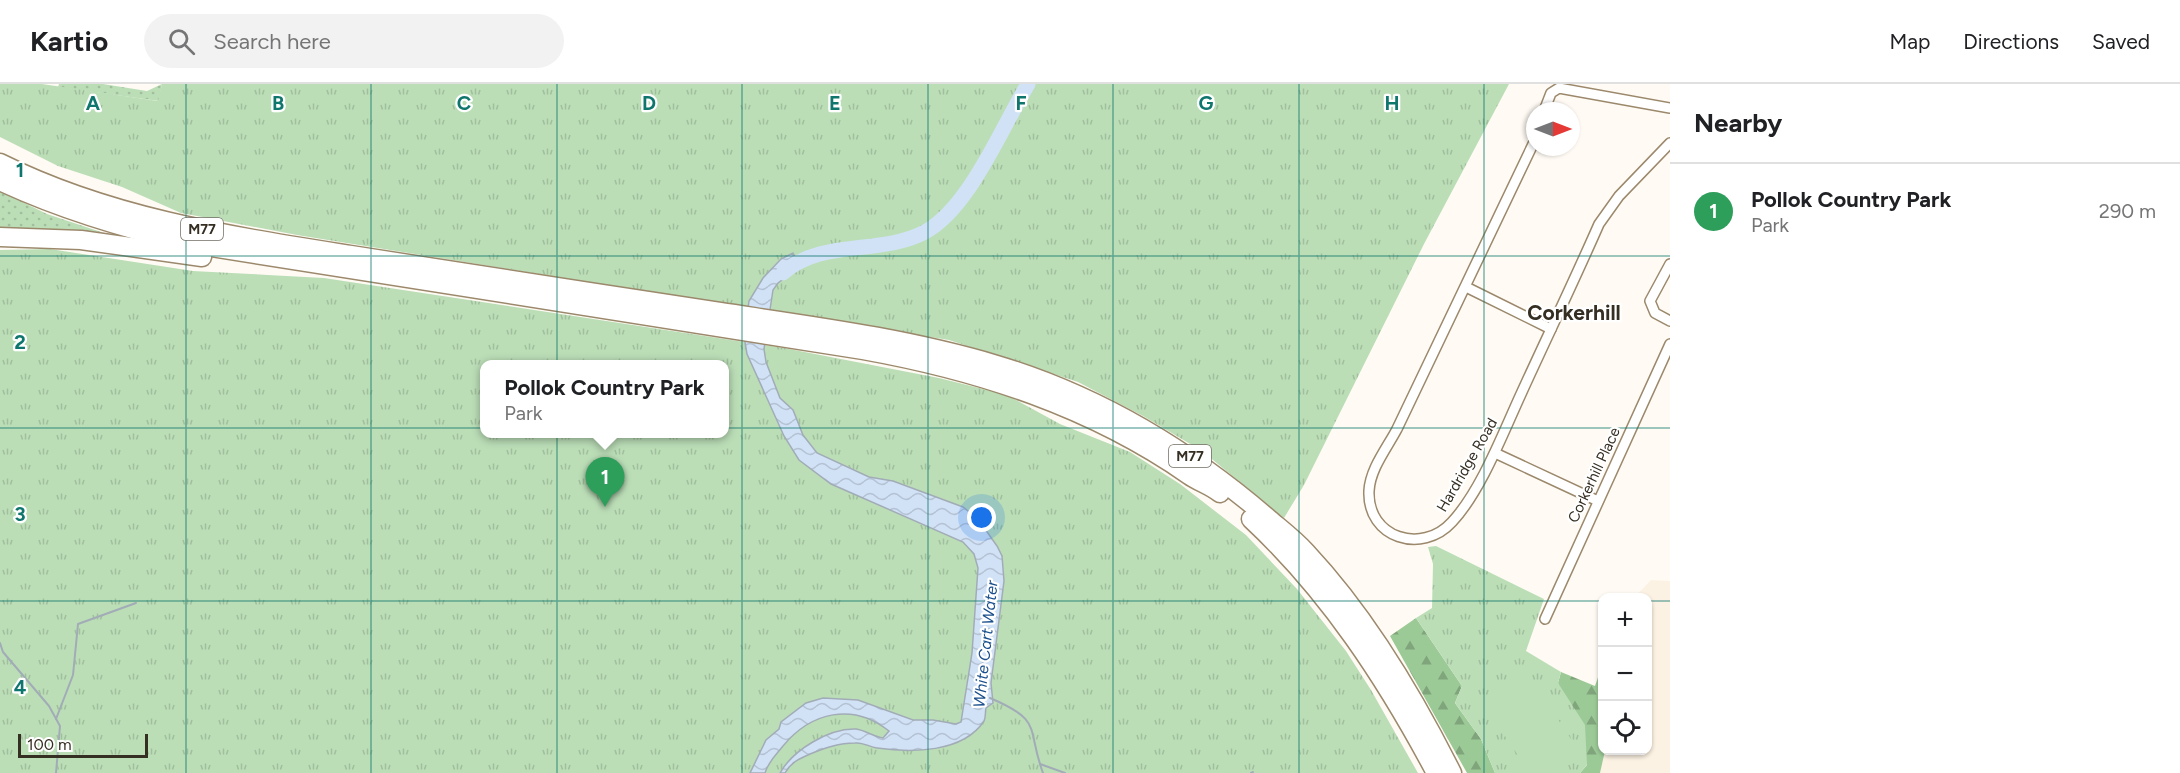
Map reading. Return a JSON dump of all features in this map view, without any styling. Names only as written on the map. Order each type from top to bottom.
[{"type":"highway","points":[[0,149],[52,177],[145,216]]},
{"type":"highway","name":"M77","points":[[0,163],[82,198],[145,216],[334,253],[721,320],[929,348],[1022,374],[1102,405],[1186,453],[1285,531],[1321,568],[1356,613],[1393,668],[1452,773]]},
{"type":"highway","name":"M77","points":[[0,181],[59,206],[136,231],[211,248],[336,268],[721,320]]},
{"type":"highway","points":[[0,237],[81,240],[197,256],[336,268]]},
{"type":"highway","name":"M77","points":[[798,332],[988,378],[1038,396],[1114,429],[1210,486],[1288,554],[1331,605],[1370,659],[1436,773]]},
{"type":"street","points":[[1548,102],[1551,93],[1558,88],[1670,108]]},
{"type":"street","name":"Hardridge Road","points":[[1528,156],[1398,429],[1374,471],[1369,492],[1376,520],[1396,537],[1420,541],[1435,536],[1460,514],[1495,453],[1606,214],[1619,196],[1670,143]]},
{"type":"street","points":[[1670,264],[1654,290],[1650,304],[1655,313],[1670,321]]},
{"type":"street","points":[[1466,288],[1551,329]]},
{"type":"street","name":"Corkerhill Place","points":[[1545,619],[1670,344]]},
{"type":"street","points":[[1495,453],[1598,501]]},
{"type":"shaded area","points":[[1651,580],[1670,581],[1670,773],[1600,773],[1604,755],[1652,755],[1652,593],[1639,593]]},
{"type":"green space","points":[[0,84],[42,84],[158,101],[162,84],[1509,84],[1424,244],[1304,485],[1284,518],[1202,451],[1143,416],[1078,382],[949,340],[297,235],[181,213],[122,187],[58,166],[0,137]]},
{"type":"green space","points":[[59,84],[103,84],[147,91],[162,84],[159,101],[58,87]]},
{"type":"green space","points":[[0,191],[47,214],[119,238],[0,231]]},
{"type":"green space","points":[[50,249],[193,271],[324,278],[784,348],[939,378],[1007,395],[1060,424],[1130,452],[1180,484],[1246,535],[1297,589],[1346,651],[1418,773],[0,773],[0,250]]},
{"type":"green space","points":[[1436,546],[1544,599],[1526,651],[1561,672],[1558,683],[1585,725],[1587,765],[1580,773],[1495,773],[1481,739],[1455,703],[1462,686],[1416,618],[1432,608],[1433,564],[1428,547]]},
{"type":"green space","points":[[1416,618],[1462,686],[1455,703],[1481,739],[1495,773],[1467,773],[1390,636]]},
{"type":"green space","points":[[1561,672],[1595,686],[1598,677],[1598,755],[1604,755],[1600,773],[1580,773],[1587,765],[1558,683]]},
{"type":"green space","points":[[1529,676],[1579,751],[1544,773],[1530,773],[1484,705]]},
{"type":"water","points":[[793,253],[800,267],[778,283],[773,290],[764,349],[766,362],[780,398],[793,410],[803,435],[817,453],[869,477],[893,481],[963,507],[978,519],[997,546],[1002,556],[1004,581],[991,683],[993,703],[986,708],[984,721],[975,732],[950,745],[920,750],[890,750],[858,743],[838,745],[802,758],[793,763],[785,773],[780,773],[794,756],[824,736],[856,729],[883,738],[889,731],[861,716],[833,715],[806,725],[794,734],[772,759],[765,773],[750,773],[766,740],[779,729],[781,722],[806,703],[823,698],[858,700],[913,720],[933,720],[956,724],[961,722],[972,653],[978,568],[974,554],[963,542],[831,484],[799,460],[784,436],[747,354],[744,336],[749,301],[763,278],[781,259]]},
{"type":"waterway","name":"White Cart Water","points":[[783,273],[798,262],[832,251],[906,240],[923,233],[939,222],[969,188],[1028,84]]},
{"type":"waterway","points":[[56,719],[73,675],[78,624],[136,603]]},
{"type":"waterway","points":[[0,643],[3,652],[49,706],[60,726],[56,773]]},
{"type":"waterway","points":[[990,698],[1019,713],[1026,720],[1033,735],[1043,773]]},
{"type":"waterway","points":[[1040,764],[1065,773]]},
{"type":"place","name":"Pollok Country Park","points":[[605,507]]},
{"type":"district","name":"Corkerhill","points":[[1574,313]]}]
